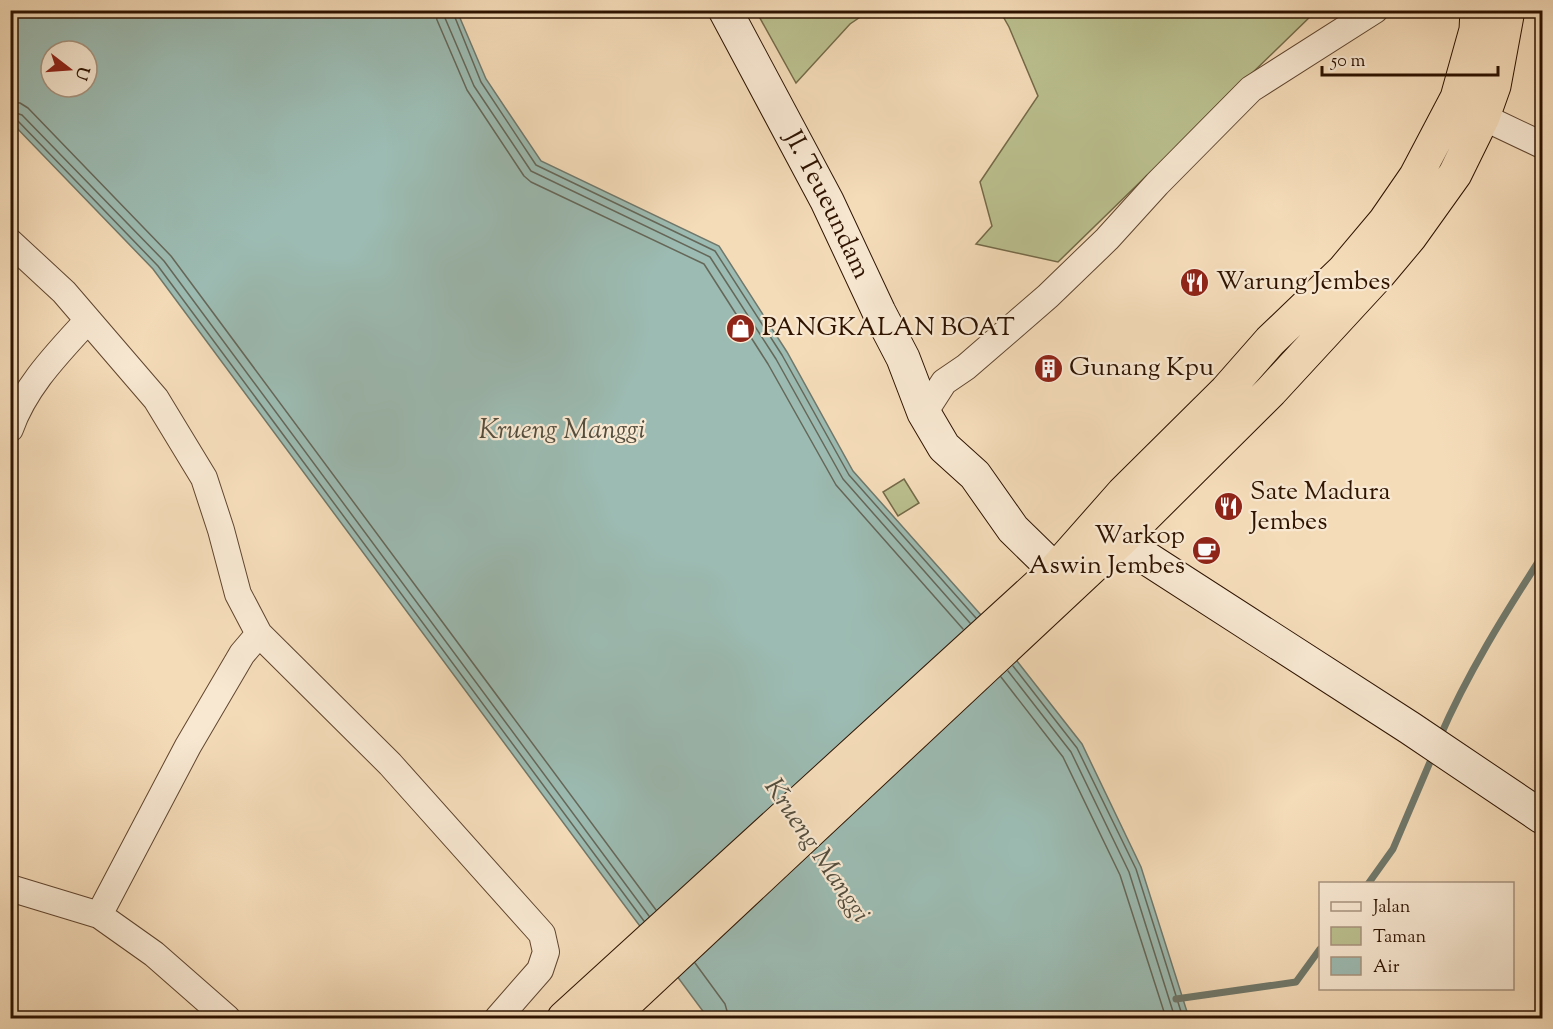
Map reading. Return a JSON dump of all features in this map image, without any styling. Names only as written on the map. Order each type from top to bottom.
[{"type":"highway","points":[[1069,572],[1123,493],[1226,391],[1270,341],[1343,271],[1385,221],[1416,176],[1457,98],[1476,30],[1478,10]]},
{"type":"highway","points":[[564,1018],[609,1005],[1069,572],[1120,541],[1271,391],[1394,255],[1455,174],[1484,117],[1494,86],[1508,10]]},
{"type":"street","name":"JI. Teueundam","points":[[725,10],[827,201],[903,358],[924,413],[944,447],[975,475],[1013,529],[1069,572]]},
{"type":"street","points":[[924,413],[944,382],[966,367],[1048,296],[1251,89],[1375,10]]},
{"type":"street","points":[[1484,117],[1542,146]]},
{"type":"street","points":[[10,242],[64,292],[156,399],[204,478],[238,594],[259,634],[390,764],[542,934],[546,952],[540,970],[498,1018]]},
{"type":"street","points":[[10,429],[15,415],[46,366],[88,320]]},
{"type":"street","points":[[1120,541],[1410,728],[1542,817]]},
{"type":"street","points":[[99,915],[188,746],[242,654],[259,634]]},
{"type":"street","points":[[10,888],[99,915],[154,954],[227,1018]]},
{"type":"green space","points":[[756,11],[869,11],[850,24],[796,83]]},
{"type":"green space","points":[[1000,11],[1316,11],[1058,262],[976,244],[992,226],[980,182],[1038,96]]},
{"type":"green space","points":[[904,479],[919,503],[898,516],[883,492]]},
{"type":"water","name":"Krueng Manggi","points":[[11,11],[457,11],[486,79],[541,161],[719,246],[787,352],[853,471],[981,615],[1082,744],[1141,867],[1189,1018],[708,1018],[153,269],[11,122]]},
{"type":"waterway","points":[[1439,739],[1474,668],[1542,556]]},
{"type":"waterway","points":[[1369,882],[1393,849],[1433,755]]},
{"type":"waterway","points":[[1176,999],[1296,982],[1319,950]]},
{"type":"place","name":"Warung Jembes","points":[[1195,282]]},
{"type":"place","name":"PANGKALAN BOAT","points":[[741,328]]},
{"type":"place","name":"Gunang Kpu","points":[[1048,368]]},
{"type":"place","name":"Sate Madura Jembes","points":[[1229,507]]},
{"type":"place","name":"Warkop Aswin Jembes","points":[[1206,551]]}]
